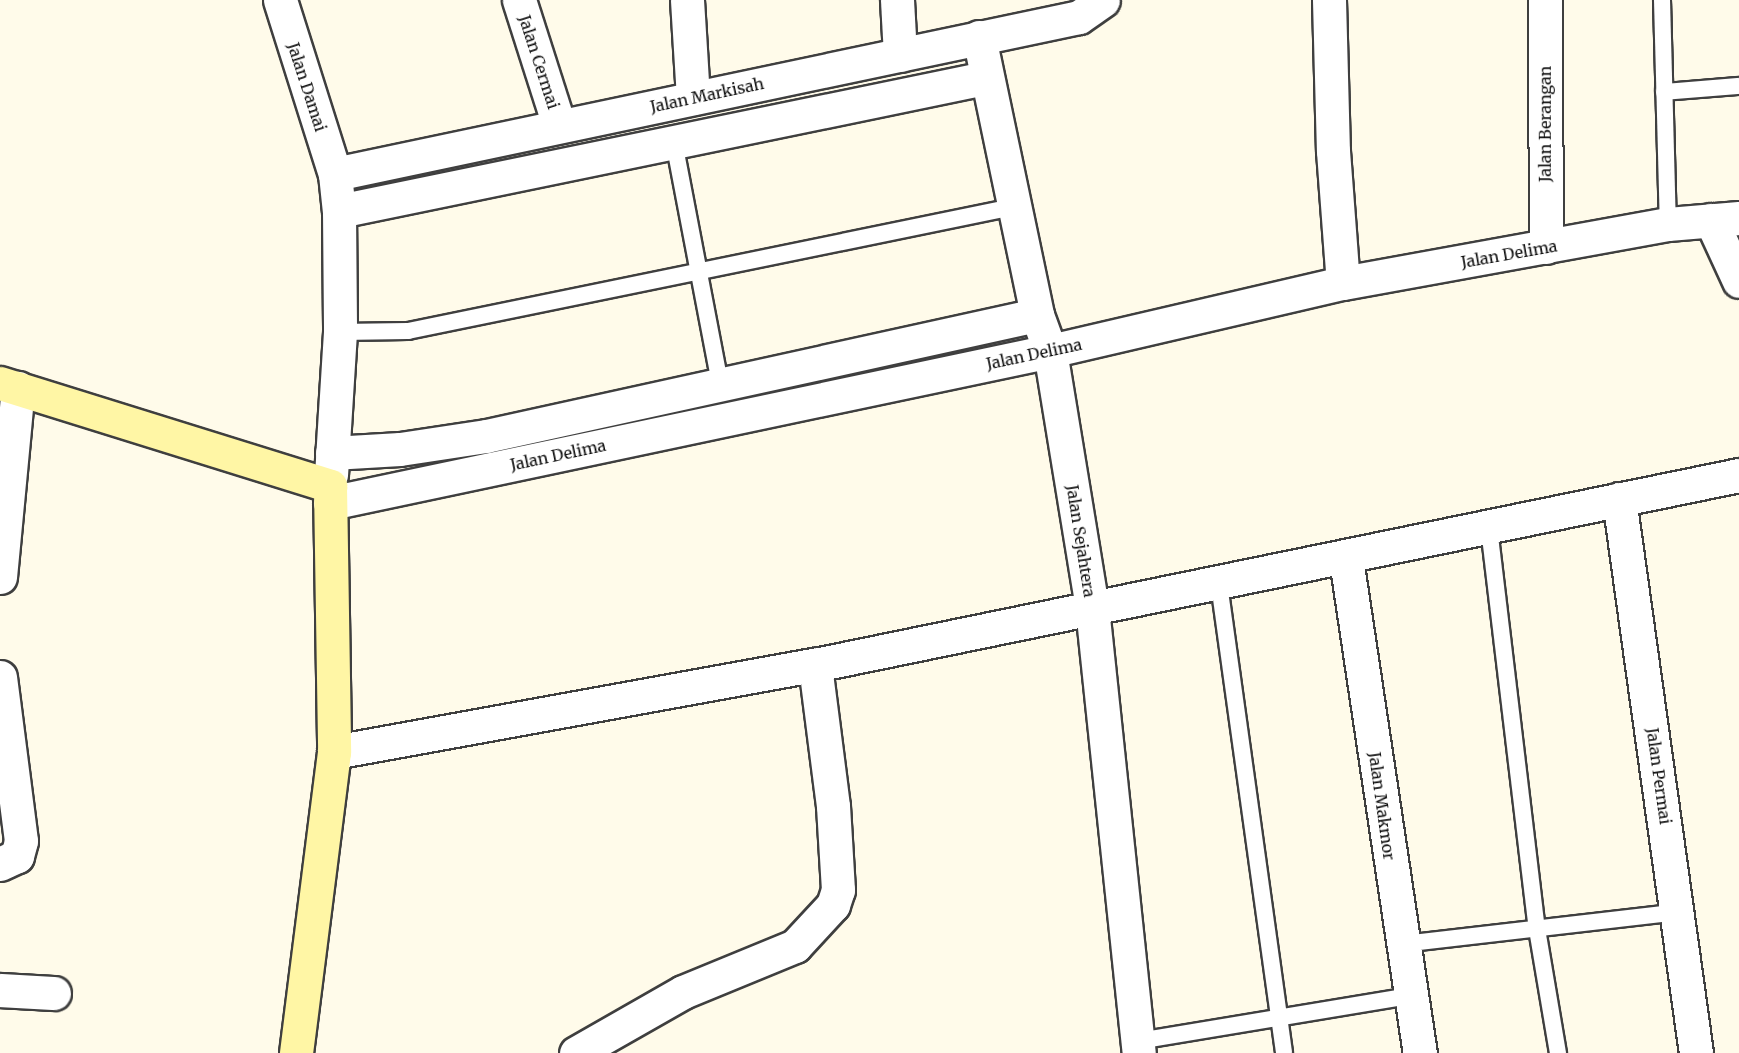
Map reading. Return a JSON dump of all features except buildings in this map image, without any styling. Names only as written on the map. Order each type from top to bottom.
[{"type":"street","name":"Jalan Damai","points":[[280,0],[335,174],[339,211],[340,332],[330,495]]},
{"type":"street","name":"Jalan Cermai","points":[[519,0],[559,125]]},
{"type":"street","points":[[687,0],[693,98]]},
{"type":"street","points":[[897,0],[900,55]]},
{"type":"street","points":[[1329,0],[1333,151],[1343,283]]},
{"type":"street","name":"Jalan Berangan","points":[[1545,0],[1546,247]]},
{"type":"street","name":"Jalan Markisah","points":[[335,174],[900,55],[1091,8]]},
{"type":"street","name":"Jalan Sejahtera","points":[[979,37],[1037,315],[1050,351],[1092,608],[1138,1047]]},
{"type":"street","points":[[339,211],[986,78]]},
{"type":"street","points":[[1725,219],[1739,281]]},
{"type":"street","name":"Jalan Delima","points":[[330,495],[1050,351],[1343,283],[1668,224],[1725,219]]},
{"type":"street","name":"Jalan Delima","points":[[332,453],[447,443],[1037,315]]},
{"type":"street","points":[[0,577],[9,385],[330,495],[334,752],[296,1053]]},
{"type":"street","points":[[334,752],[815,665],[1346,559],[1739,475]]},
{"type":"street","name":"Jalan Permai","points":[[1619,499],[1679,912],[1696,1053]]},
{"type":"street","name":"Jalan Makmor","points":[[1346,559],[1420,1053]]},
{"type":"street","points":[[576,1053],[683,992],[795,945],[833,905],[838,890],[833,806],[815,665]]},
{"type":"street","points":[[0,676],[21,841],[17,856],[0,864]]},
{"type":"street","points":[[0,990],[54,993]]},
{"type":"lane","points":[[1662,0],[1668,224]]},
{"type":"lane","points":[[1664,92],[1739,86]]},
{"type":"lane","points":[[674,142],[720,383]]},
{"type":"lane","points":[[340,332],[408,331],[1013,207]]},
{"type":"lane","points":[[1490,528],[1538,928],[1558,1053]]},
{"type":"lane","points":[[1220,584],[1284,1053]]},
{"type":"lane","points":[[1403,944],[1679,912]]},
{"type":"lane","points":[[1138,1047],[1279,1018],[1412,996]]}]
